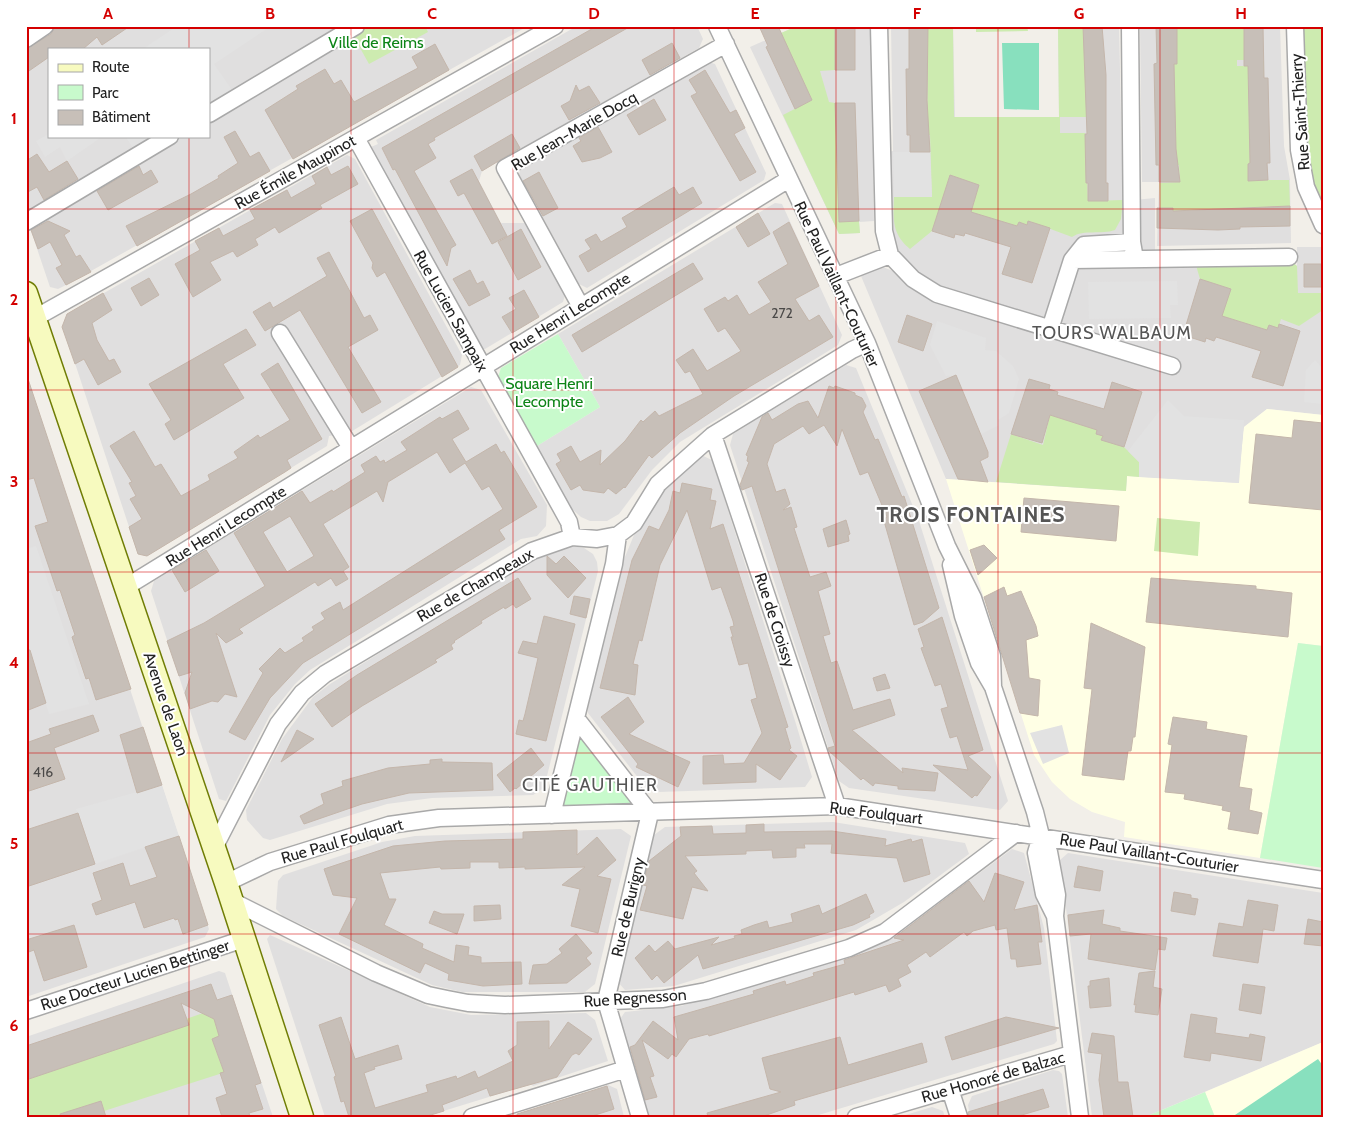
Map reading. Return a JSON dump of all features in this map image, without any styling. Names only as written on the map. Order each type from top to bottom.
[{"type":"main road","name":"Avenue de Laon","points":[[29,303],[229,892],[302,1117]]},
{"type":"street","points":[[26,39],[45,26]]},
{"type":"street","points":[[210,113],[356,26]]},
{"type":"street","name":"Rue Émile Maupinot","points":[[29,303],[356,138],[556,26]]},
{"type":"street","name":"Rue Paul Vaillant-Couturier","points":[[717,26],[867,344],[947,546],[979,612],[992,656],[992,687],[1035,812],[1041,836],[1323,880]]},
{"type":"street","points":[[879,26],[884,231],[890,256],[913,279],[937,294],[1172,366]]},
{"type":"street","points":[[1130,26],[1132,242],[1135,258]]},
{"type":"street","name":"Rue Saint-Thierry","points":[[1295,26],[1299,150],[1306,187],[1323,225]]},
{"type":"street","name":"Rue Jean-Marie Docq","points":[[581,307],[505,168],[726,44]]},
{"type":"street","points":[[26,222],[167,138]]},
{"type":"street","name":"Rue Lucien Sampaix","points":[[356,138],[569,522],[572,537]]},
{"type":"street","name":"Rue Henri Lecompte","points":[[126,587],[789,179]]},
{"type":"street","points":[[1050,329],[1072,260],[1084,245],[1132,242]]},
{"type":"street","points":[[836,276],[890,256]]},
{"type":"street","points":[[1072,260],[1289,257]]},
{"type":"street","points":[[280,333],[351,448]]},
{"type":"street","points":[[552,816],[614,564],[618,535],[634,523],[658,484],[713,435],[852,350],[867,344]]},
{"type":"street","name":"Rue de Croissy","points":[[713,435],[837,806]]},
{"type":"street","name":"Rue de Champeaux","points":[[214,848],[278,724],[302,693],[325,674],[532,551],[572,537],[597,539],[618,535]]},
{"type":"street","points":[[576,718],[650,813]]},
{"type":"street","name":"Rue Foulquart","points":[[552,816],[837,806],[1041,836]]},
{"type":"street","name":"Rue de Burigny","points":[[606,1001],[650,813]]},
{"type":"street","name":"Rue Paul Foulquart","points":[[229,892],[270,862],[389,825],[439,818],[552,816]]},
{"type":"street","name":"Rue Regnesson","points":[[229,892],[376,973],[428,995],[468,1003],[506,1005],[663,999],[686,996],[849,948],[885,932],[1016,833]]},
{"type":"street","points":[[1041,836],[1035,851],[1044,894],[1055,916],[1080,1117]]},
{"type":"street","name":"Rue Docteur Lucien Bettinger","points":[[26,1011],[244,939]]},
{"type":"street","points":[[606,1001],[640,1117]]},
{"type":"street","name":"Rue Honoré de Balzac","points":[[856,1117],[1072,1054]]},
{"type":"street","points":[[472,1117],[626,1069]]},
{"type":"street","points":[[950,1089],[959,1117]]},
{"type":"shaded area","points":[[55,26],[347,26],[210,107],[210,48],[48,48],[48,138],[157,138],[26,215],[26,46]]},
{"type":"shaded area","points":[[177,26],[271,26],[214,64],[234,93],[210,107],[210,48],[144,48]]},
{"type":"shaded area","points":[[366,26],[528,26],[66,285],[58,289],[50,287],[29,225],[177,138],[210,138],[210,118]]},
{"type":"shaded area","points":[[577,26],[697,26],[703,39],[699,48],[482,171],[479,181],[501,223],[524,223],[530,227],[566,292],[563,302],[485,349],[481,349],[371,147],[378,144],[376,140]]},
{"type":"shaded area","points":[[797,26],[871,26],[874,221],[859,222],[860,233],[839,234],[750,47]]},
{"type":"shaded area","name":"TOURS WALBAUM","points":[[891,26],[953,26],[955,117],[1059,117],[1058,26],[1119,26],[1123,201],[1155,198],[1155,262],[1291,261],[1297,266],[1297,247],[1322,247],[1323,415],[1267,409],[1244,427],[1239,483],[1128,476],[1126,491],[946,479],[861,276],[868,269],[880,266],[893,271],[884,152],[893,151]]},
{"type":"shaded area","points":[[1140,26],[1280,26],[1284,146],[1290,180],[1291,243],[1157,246],[1159,182],[1142,182]]},
{"type":"shaded area","points":[[705,61],[715,64],[766,173],[764,180],[587,288],[579,284],[519,174],[522,166]]},
{"type":"shaded area","points":[[48,135],[48,138],[100,138],[67,161],[60,147],[45,157],[36,141]]},
{"type":"shaded area","points":[[126,138],[157,138],[135,151]]},
{"type":"shaded area","points":[[893,152],[930,152],[932,197],[894,197]]},
{"type":"shaded area","points":[[347,155],[355,159],[462,355],[460,365],[349,433],[329,436],[327,446],[147,556],[138,554],[63,327],[67,314]]},
{"type":"shaded area","points":[[775,203],[782,204],[842,335],[838,345],[680,442],[652,470],[619,514],[607,521],[590,521],[581,517],[572,509],[537,446],[600,407],[558,334]]},
{"type":"shaded area","points":[[1177,281],[1178,305],[1170,305],[1171,318],[1089,319],[1088,282]]},
{"type":"shaded area","points":[[937,321],[986,338],[985,350],[996,351],[1013,366],[1019,379],[1009,413],[998,420],[999,425],[981,434],[957,375],[946,376],[930,345]]},
{"type":"shaded area","points":[[1315,360],[1323,369],[1323,404],[1304,402],[1306,370]]},
{"type":"shaded area","points":[[846,365],[856,368],[919,521],[1008,801],[1000,810],[849,788],[839,781],[730,445],[733,434]]},
{"type":"shaded area","points":[[26,373],[209,929],[205,937],[26,997]]},
{"type":"shaded area","points":[[471,387],[481,390],[547,505],[546,526],[537,536],[521,539],[310,670],[295,684],[270,715],[226,801],[219,799],[151,591],[154,581]]},
{"type":"shaded area","points":[[1168,400],[1184,416],[1244,420],[1239,483],[1139,477],[1139,462],[1128,451]]},
{"type":"shaded area","points":[[1267,409],[1323,415],[1323,646],[1298,643],[1260,858],[1124,837],[1125,822],[1092,812],[1070,799],[1052,782],[1034,755],[946,479],[1126,491],[1127,476],[1238,483],[1244,427]]},
{"type":"shaded area","points":[[701,455],[712,460],[796,724],[812,777],[805,787],[658,792],[646,788],[588,713],[587,703],[620,569],[634,535],[653,502],[671,481]]},
{"type":"shaded area","points":[[36,546],[89,704],[49,714],[26,640],[26,549]]},
{"type":"shaded area","points":[[572,546],[584,548],[593,554],[597,562],[598,571],[544,788],[533,795],[432,798],[387,804],[270,840],[263,838],[247,820],[246,810],[282,739],[313,697],[330,684],[522,564]]},
{"type":"shaded area","points":[[1062,725],[1069,753],[1043,764],[1030,733]]},
{"type":"shaded area","points":[[162,785],[179,836],[95,864],[76,809]]},
{"type":"shaded area","points":[[833,822],[965,843],[969,854],[904,902],[856,930],[674,986],[625,990],[617,981],[654,835],[665,827]]},
{"type":"shaded area","points":[[621,829],[631,836],[595,984],[585,992],[462,992],[432,985],[283,916],[276,909],[278,881],[283,875],[382,842],[415,836]]},
{"type":"shaded area","points":[[1012,849],[1024,853],[1044,928],[1057,1041],[1054,1044],[812,1117],[649,1117],[618,1022],[625,1012],[681,1006],[868,950],[908,926]]},
{"type":"shaded area","points":[[1068,853],[1323,893],[1323,1042],[1145,1117],[1092,1117],[1060,860]]},
{"type":"shaded area","points":[[270,935],[430,1007],[471,1015],[586,1013],[595,1020],[608,1061],[533,1086],[531,1084],[424,1117],[325,1117],[267,939]]},
{"type":"shaded area","points":[[219,971],[225,973],[273,1117],[26,1117],[26,1037]]},
{"type":"shaded area","points":[[1323,1042],[1323,1117],[1215,1117],[1205,1092]]},
{"type":"shaded area","points":[[1053,1070],[1059,1071],[1062,1074],[1068,1117],[970,1117],[968,1105],[972,1096]]},
{"type":"shaded area","points":[[608,1085],[617,1089],[624,1117],[507,1117]]},
{"type":"shaded area","points":[[932,1107],[943,1111],[945,1117],[899,1117]]},
{"type":"green space","name":"Ville de Reims","points":[[358,26],[425,26],[428,32],[369,64],[350,30]]},
{"type":"green space","points":[[797,26],[835,26],[835,70],[820,71],[829,102],[835,103],[839,221],[859,221],[860,233],[839,234],[783,115],[812,100],[781,33]]},
{"type":"green space","points":[[928,26],[953,26],[954,117],[1059,117],[1058,26],[1083,26],[1087,117],[1060,117],[1060,133],[1085,133],[1088,201],[1123,200],[1121,219],[1115,230],[1082,233],[1072,237],[1029,221],[1027,225],[1019,222],[1017,226],[971,212],[979,185],[950,175],[932,231],[910,249],[904,243],[895,226],[894,197],[932,197],[930,135],[927,135]]},
{"type":"green space","points":[[976,26],[1027,26],[1028,31],[976,32]]},
{"type":"green space","points":[[1177,26],[1244,26],[1245,60],[1237,60],[1237,66],[1245,66],[1245,62],[1264,61],[1264,78],[1248,79],[1250,163],[1248,164],[1248,180],[1289,180],[1290,206],[1173,211],[1173,208],[1160,208],[1159,183],[1180,182],[1179,165],[1176,165],[1174,64],[1177,63]]},
{"type":"green space","points":[[1302,26],[1323,26],[1323,207],[1310,175]]},
{"type":"green space","points":[[1002,43],[1039,43],[1039,110],[1004,109]]},
{"type":"green space","points":[[1291,261],[1297,266],[1298,293],[1323,293],[1323,310],[1299,326],[1281,319],[1278,328],[1267,330],[1222,316],[1231,289],[1200,279],[1195,262]]},
{"type":"green space","name":"Square Henri Lecompte","points":[[558,334],[600,407],[537,446],[498,377],[501,368]]},
{"type":"green space","points":[[1050,415],[1097,430],[1096,434],[1103,436],[1102,440],[1124,447],[1139,462],[1139,477],[1127,476],[1126,491],[996,482],[1011,434],[1043,445]]},
{"type":"green space","points":[[1157,518],[1200,522],[1198,556],[1154,551]]},
{"type":"green space","points":[[1298,643],[1323,646],[1323,868],[1260,858]]},
{"type":"green space","points":[[579,735],[638,808],[562,808]]},
{"type":"green space","points":[[206,1012],[209,1017],[213,1015],[220,1036],[212,1039],[222,1067],[230,1064],[232,1070],[104,1111],[101,1101],[51,1117],[26,1117],[26,1080],[188,1025],[186,1019]]},
{"type":"green space","points":[[1318,1059],[1323,1066],[1323,1117],[1232,1117]]},
{"type":"green space","points":[[1205,1092],[1215,1117],[1145,1117]]},
{"type":"building","points":[[55,26],[130,26],[102,45],[97,37],[84,48],[48,48],[48,58],[26,73],[26,49],[51,34]]},
{"type":"building","points":[[597,26],[631,26],[434,138],[435,140],[428,144],[436,158],[414,171],[456,245],[451,248],[447,266],[382,148]]},
{"type":"building","points":[[759,26],[778,26],[812,100],[795,109],[766,47],[768,46]]},
{"type":"building","points":[[835,26],[855,26],[855,70],[835,70]]},
{"type":"building","points":[[909,26],[928,26],[927,100],[930,152],[910,152],[910,135],[907,135],[906,69],[909,69]]},
{"type":"building","points":[[1083,26],[1102,26],[1106,75],[1106,183],[1108,183],[1108,201],[1088,201]]},
{"type":"building","points":[[1156,26],[1177,26],[1177,64],[1174,64],[1176,149],[1180,182],[1159,182],[1159,165],[1156,165],[1154,64],[1157,63]]},
{"type":"building","points":[[1244,26],[1263,26],[1264,78],[1268,78],[1270,163],[1267,163],[1268,180],[1248,181],[1248,164],[1250,163],[1248,66],[1244,66]]},
{"type":"building","points":[[672,43],[680,58],[650,75],[642,60]]},
{"type":"building","points":[[435,44],[449,70],[293,159],[265,110],[298,89],[296,86],[325,69],[334,84],[341,80],[354,102],[418,68],[412,57]]},
{"type":"building","points":[[705,70],[730,113],[736,110],[745,128],[734,134],[756,172],[740,181],[691,96],[697,93],[689,80]]},
{"type":"building","points":[[576,85],[579,91],[589,86],[600,103],[569,120],[561,106],[570,101]]},
{"type":"building","points":[[654,99],[666,120],[639,135],[627,115]]},
{"type":"building","points":[[835,103],[855,103],[859,221],[839,222]]},
{"type":"building","points":[[598,127],[612,152],[600,158],[582,162],[573,146],[581,141],[579,138]]},
{"type":"building","points":[[235,131],[250,157],[259,152],[270,171],[137,246],[126,226],[191,194],[219,178],[218,176],[238,163],[224,137]]},
{"type":"building","points":[[512,134],[520,148],[482,171],[474,156]]},
{"type":"building","points":[[37,154],[49,172],[67,161],[78,179],[44,200],[37,187],[26,193],[26,161]]},
{"type":"building","points":[[139,166],[143,175],[151,170],[158,182],[108,210],[97,191]]},
{"type":"building","points":[[348,166],[358,184],[320,205],[322,208],[279,233],[275,227],[255,239],[258,245],[237,257],[233,251],[210,262],[221,280],[193,297],[175,264],[200,250],[195,241],[219,228],[223,236],[255,219],[250,210],[287,190],[291,198],[316,184],[312,176],[327,167],[331,175]]},
{"type":"building","points":[[472,169],[507,236],[492,244],[464,193],[458,196],[450,181]]},
{"type":"building","points":[[539,172],[558,208],[543,216],[523,181]]},
{"type":"building","points":[[950,175],[979,185],[971,212],[1017,226],[1019,222],[1027,225],[1028,221],[1050,228],[1032,283],[1002,274],[1011,247],[965,233],[964,236],[955,234],[954,238],[932,231]]},
{"type":"building","points":[[674,187],[679,195],[693,187],[702,203],[588,272],[579,256],[591,249],[585,240],[596,234],[601,242],[627,227],[622,218]]},
{"type":"building","points":[[1290,206],[1290,226],[1240,227],[1240,229],[1218,230],[1157,228],[1157,208],[1173,208],[1173,211]]},
{"type":"building","points":[[372,209],[458,367],[442,377],[385,272],[377,277],[372,268],[373,263],[350,221]]},
{"type":"building","points":[[758,213],[770,234],[748,247],[736,227]]},
{"type":"building","points":[[48,221],[70,231],[64,235],[76,257],[80,255],[91,272],[66,285],[56,268],[62,265],[50,242],[38,249],[31,230]]},
{"type":"building","points":[[789,222],[819,286],[795,299],[809,321],[819,315],[833,337],[734,396],[680,433],[652,458],[649,455],[625,488],[616,494],[608,488],[604,493],[583,490],[580,485],[571,490],[556,464],[561,461],[557,454],[571,446],[580,462],[601,450],[600,465],[625,441],[641,420],[643,422],[655,411],[659,416],[703,394],[690,371],[685,373],[676,360],[693,349],[707,371],[741,351],[725,328],[718,332],[704,309],[725,297],[728,301],[737,295],[749,315],[771,302],[758,282],[788,264],[773,232]]},
{"type":"building","points":[[521,229],[541,267],[518,280],[498,242]]},
{"type":"building","points":[[329,252],[364,318],[370,315],[378,330],[348,347],[381,402],[362,413],[300,310],[265,331],[253,312],[270,302],[273,308],[327,276],[317,258]]},
{"type":"building","points":[[693,263],[703,279],[582,352],[572,335]]},
{"type":"building","points":[[1304,264],[1321,264],[1323,287],[1304,287]]},
{"type":"building","points":[[470,270],[477,284],[483,281],[490,295],[469,306],[453,279]]},
{"type":"building","points":[[149,278],[159,295],[141,306],[131,288]]},
{"type":"building","points":[[1200,279],[1231,289],[1222,316],[1267,330],[1269,325],[1278,328],[1279,324],[1300,331],[1283,386],[1252,377],[1261,351],[1216,337],[1214,341],[1206,338],[1205,342],[1183,335]]},
{"type":"building","points":[[524,290],[539,317],[512,333],[502,317],[516,309],[509,298]]},
{"type":"building","points":[[103,293],[112,310],[92,323],[97,340],[109,361],[114,359],[121,372],[98,385],[84,359],[75,364],[62,327],[67,314]]},
{"type":"building","points":[[907,315],[932,324],[923,351],[898,342]]},
{"type":"building","points":[[246,329],[256,345],[223,364],[244,398],[174,440],[165,424],[171,420],[149,384]]},
{"type":"building","points":[[278,363],[322,439],[287,460],[291,468],[285,472],[147,556],[138,554],[129,527],[142,519],[130,499],[136,496],[129,483],[132,482],[110,446],[134,431],[155,467],[161,464],[181,496],[210,480],[208,475],[238,458],[234,452],[258,435],[260,438],[290,420],[261,374]]},
{"type":"building","points":[[956,375],[988,452],[988,457],[980,461],[988,482],[958,479],[919,391]]},
{"type":"building","points":[[28,379],[131,689],[96,700],[89,678],[86,679],[72,637],[75,635],[60,590],[57,591],[35,526],[48,522],[34,478],[26,480],[26,380]]},
{"type":"building","points":[[1029,379],[1050,385],[1049,389],[1058,392],[1057,395],[1104,409],[1112,382],[1142,392],[1124,447],[1101,440],[1103,436],[1096,434],[1097,430],[1050,415],[1042,443],[1011,434]]},
{"type":"building","points":[[829,386],[834,388],[835,386],[855,393],[855,395],[862,398],[866,406],[863,412],[875,440],[878,439],[902,497],[904,496],[939,608],[923,622],[914,625],[884,521],[887,517],[868,472],[860,475],[842,429],[837,446],[824,425],[809,434],[803,426],[774,444],[767,464],[776,492],[785,489],[790,504],[783,510],[791,507],[797,527],[794,528],[810,577],[826,572],[831,586],[818,591],[830,634],[823,636],[831,663],[837,661],[853,710],[890,699],[895,715],[852,730],[903,773],[902,768],[938,773],[935,791],[898,789],[898,786],[875,783],[873,786],[863,778],[861,780],[829,751],[828,748],[835,746],[752,486],[742,490],[740,485],[749,462],[746,455],[762,417],[768,413],[772,420],[798,404],[808,401],[818,418]]},
{"type":"building","points":[[458,410],[469,429],[452,439],[466,462],[496,444],[501,453],[504,451],[537,507],[499,530],[505,539],[303,663],[270,698],[245,740],[229,732],[263,673],[259,669],[280,648],[285,653],[304,641],[302,638],[314,630],[312,627],[325,619],[321,613],[340,602],[343,610],[503,509],[489,486],[482,490],[465,463],[450,473],[437,452],[388,482],[383,502],[377,491],[323,524],[349,567],[343,571],[348,579],[336,586],[331,578],[318,586],[315,582],[239,629],[243,633],[226,643],[216,633],[237,697],[225,694],[218,702],[212,701],[190,709],[185,693],[192,672],[179,676],[167,641],[204,623],[265,586],[234,533],[302,491],[310,503],[332,490],[333,492],[365,472],[361,465],[376,456],[380,462],[384,460],[385,463],[407,450],[401,442],[440,417],[442,419]],"holes":[[[290,516],[314,556],[287,572],[263,532]]]},
{"type":"building","points":[[1294,420],[1323,423],[1323,510],[1249,503],[1256,434],[1292,438]]},
{"type":"building","points":[[682,483],[712,489],[710,500],[716,501],[710,529],[723,524],[788,727],[785,728],[791,748],[789,750],[797,756],[780,780],[756,764],[756,782],[703,784],[703,756],[723,755],[724,764],[744,763],[762,733],[751,700],[757,698],[748,663],[739,665],[731,637],[733,637],[730,627],[734,626],[733,621],[721,587],[712,590],[687,510],[660,565],[642,641],[639,640],[633,664],[638,665],[635,695],[600,688],[632,560],[649,526],[659,530],[669,510],[673,491],[680,493]]},
{"type":"building","points":[[1024,498],[1119,506],[1116,541],[1021,532]]},
{"type":"building","points":[[846,520],[850,534],[848,535],[849,541],[828,547],[823,529]]},
{"type":"building","points":[[984,545],[997,558],[978,575],[970,550]]},
{"type":"building","points":[[206,550],[219,571],[185,592],[172,570]]},
{"type":"building","points":[[547,556],[556,564],[564,556],[586,578],[568,598],[547,575]]},
{"type":"building","points":[[518,578],[531,599],[516,608],[513,604],[505,609],[504,607],[481,621],[482,623],[454,641],[451,645],[453,649],[435,660],[437,662],[362,706],[332,727],[315,704],[357,675]]},
{"type":"building","points":[[1151,578],[1256,586],[1256,589],[1292,593],[1288,637],[1146,622]]},
{"type":"building","points":[[1004,587],[1007,596],[1021,591],[1036,626],[1038,636],[1026,640],[1029,678],[1040,680],[1038,716],[1020,713],[984,597]]},
{"type":"building","points":[[574,596],[590,599],[586,618],[570,614]]},
{"type":"building","points":[[544,616],[575,624],[546,741],[516,734],[519,720],[523,721],[538,658],[518,653],[523,641],[537,644]]},
{"type":"building","points":[[942,617],[983,750],[968,756],[991,777],[977,796],[975,795],[972,798],[933,765],[968,770],[957,736],[950,738],[941,709],[948,707],[941,684],[935,686],[921,648],[924,647],[918,629]]},
{"type":"building","points":[[1091,623],[1145,647],[1135,737],[1133,737],[1131,751],[1128,751],[1124,780],[1082,775],[1092,689],[1084,688]]},
{"type":"building","points":[[26,650],[30,650],[46,703],[26,711]]},
{"type":"building","points":[[885,674],[890,688],[877,691],[873,678]]},
{"type":"building","points":[[628,697],[644,722],[629,734],[690,762],[678,787],[636,767],[638,764],[601,717]]},
{"type":"building","points":[[93,715],[99,731],[54,748],[65,779],[26,792],[26,743],[51,734],[49,729]]},
{"type":"building","points":[[1173,717],[1207,722],[1206,729],[1247,736],[1239,787],[1252,789],[1249,810],[1262,813],[1258,834],[1228,829],[1231,812],[1222,810],[1223,806],[1184,799],[1185,794],[1165,792],[1172,745],[1168,744]]},
{"type":"building","points":[[143,727],[162,785],[137,793],[120,735]]},
{"type":"building","points":[[297,730],[314,739],[281,762]]},
{"type":"building","points":[[531,748],[544,765],[510,792],[497,775]]},
{"type":"building","points":[[442,759],[442,762],[492,763],[493,790],[409,793],[362,804],[304,824],[300,816],[324,804],[321,794],[343,786],[342,781],[388,768],[430,764],[430,760]]},
{"type":"building","points":[[78,813],[95,864],[26,887],[26,830]]},
{"type":"building","points":[[764,824],[764,832],[832,831],[886,839],[885,846],[911,839],[912,842],[922,839],[930,874],[904,882],[897,858],[831,853],[832,844],[804,844],[805,848],[796,848],[796,857],[773,858],[772,850],[746,851],[746,854],[685,856],[697,871],[694,873],[708,891],[692,887],[683,919],[640,910],[647,886],[643,885],[649,861],[681,836],[680,827],[712,826],[713,834],[746,833],[746,825]]},
{"type":"building","points":[[577,830],[577,855],[597,837],[616,860],[597,876],[611,879],[598,933],[571,926],[580,889],[562,885],[585,867],[499,868],[499,862],[470,862],[470,868],[441,869],[440,867],[380,873],[389,899],[396,899],[384,925],[423,944],[422,948],[454,962],[456,945],[469,947],[468,955],[481,957],[481,963],[521,962],[522,984],[483,986],[448,980],[449,974],[425,963],[420,973],[339,934],[357,898],[333,895],[324,869],[393,846],[445,841],[523,839],[523,832]]},
{"type":"building","points":[[179,836],[208,925],[183,934],[178,919],[175,920],[174,918],[144,928],[135,902],[96,915],[92,904],[102,900],[93,873],[123,863],[130,886],[157,877],[145,847]]},
{"type":"building","points":[[1078,866],[1103,871],[1100,891],[1074,887]]},
{"type":"building","points":[[995,873],[1024,882],[1014,910],[1037,905],[1042,942],[1038,942],[1041,964],[1017,967],[1016,959],[1011,959],[1007,928],[996,930],[995,925],[973,931],[967,936],[964,932],[930,957],[926,952],[907,965],[911,972],[898,979],[901,986],[889,992],[886,985],[855,995],[854,992],[709,1036],[708,1034],[689,1039],[676,1057],[672,1054],[668,1059],[642,1040],[654,1076],[650,1077],[657,1097],[645,1100],[630,1047],[635,1045],[653,1021],[678,1040],[674,1017],[754,994],[753,991],[785,981],[786,985],[814,976],[813,973],[845,964],[844,960],[904,940],[894,938],[969,881],[984,902]]},
{"type":"building","points":[[1174,892],[1191,895],[1191,898],[1198,899],[1195,915],[1171,911]]},
{"type":"building","points":[[866,894],[874,912],[869,915],[870,917],[853,925],[703,969],[698,955],[664,983],[657,975],[652,980],[635,958],[649,945],[655,952],[668,941],[675,949],[719,937],[711,945],[735,938],[734,936],[742,934],[741,930],[754,925],[767,921],[769,928],[793,922],[791,914],[819,905],[822,914]]},
{"type":"building","points":[[1248,900],[1278,905],[1274,931],[1263,929],[1258,963],[1213,956],[1219,923],[1243,927]]},
{"type":"building","points":[[500,905],[501,919],[474,921],[474,906]]},
{"type":"building","points":[[1104,910],[1102,924],[1120,928],[1120,931],[1167,938],[1165,950],[1158,949],[1155,970],[1088,959],[1091,934],[1070,936],[1068,915]]},
{"type":"building","points":[[434,911],[442,914],[464,914],[457,934],[429,923]]},
{"type":"building","points":[[1308,919],[1323,922],[1323,946],[1304,944]]},
{"type":"building","points":[[74,925],[87,967],[44,981],[34,950],[26,953],[26,940]]},
{"type":"building","points":[[576,934],[592,953],[586,958],[591,964],[567,983],[529,984],[533,965],[547,964],[562,953],[559,949]]},
{"type":"building","points":[[1155,971],[1153,987],[1162,989],[1158,1015],[1135,1012],[1136,1004],[1134,1005],[1139,973]]},
{"type":"building","points":[[1109,978],[1111,1006],[1090,1008],[1088,986],[1090,986],[1090,981]]},
{"type":"building","points":[[211,984],[217,1000],[232,995],[261,1083],[255,1085],[263,1109],[249,1113],[250,1117],[222,1117],[216,1098],[227,1094],[220,1073],[224,1072],[212,1039],[219,1036],[214,1019],[181,1003],[189,1025],[26,1080],[26,1046]]},
{"type":"building","points":[[1243,984],[1265,987],[1261,1014],[1239,1010]]},
{"type":"building","points":[[1191,1014],[1217,1018],[1215,1033],[1249,1038],[1250,1034],[1265,1037],[1261,1061],[1211,1053],[1210,1061],[1184,1057]]},
{"type":"building","points":[[341,1017],[355,1059],[398,1045],[402,1059],[374,1067],[375,1069],[364,1073],[375,1108],[428,1092],[426,1085],[456,1076],[457,1079],[475,1071],[478,1078],[513,1061],[508,1051],[517,1045],[517,1022],[549,1021],[549,1049],[568,1022],[592,1039],[579,1055],[576,1053],[572,1055],[557,1077],[490,1096],[487,1088],[442,1105],[444,1111],[424,1117],[349,1117],[344,1101],[341,1102],[334,1077],[336,1076],[319,1025]]},
{"type":"building","points":[[1006,1017],[1059,1028],[952,1060],[945,1037]]},
{"type":"building","points":[[1092,1033],[1114,1036],[1118,1082],[1128,1082],[1133,1117],[1104,1117],[1099,1080],[1102,1054],[1088,1052]]},
{"type":"building","points":[[840,1037],[848,1065],[922,1043],[927,1062],[794,1101],[795,1105],[761,1117],[708,1117],[707,1113],[781,1092],[770,1089],[762,1058]]},
{"type":"building","points":[[607,1086],[614,1109],[589,1117],[518,1117],[517,1114]]},
{"type":"building","points":[[1043,1089],[1049,1107],[1015,1117],[969,1117],[968,1112]]},
{"type":"building","points":[[101,1101],[106,1117],[61,1117],[60,1114]]},
{"type":"district","name":"TOURS WALBAUM","points":[[1112,333]]},
{"type":"district","name":"TROIS FONTAINES","points":[[971,514]]},
{"type":"district","name":"CITÉ GAUTHIER","points":[[590,785]]}]
